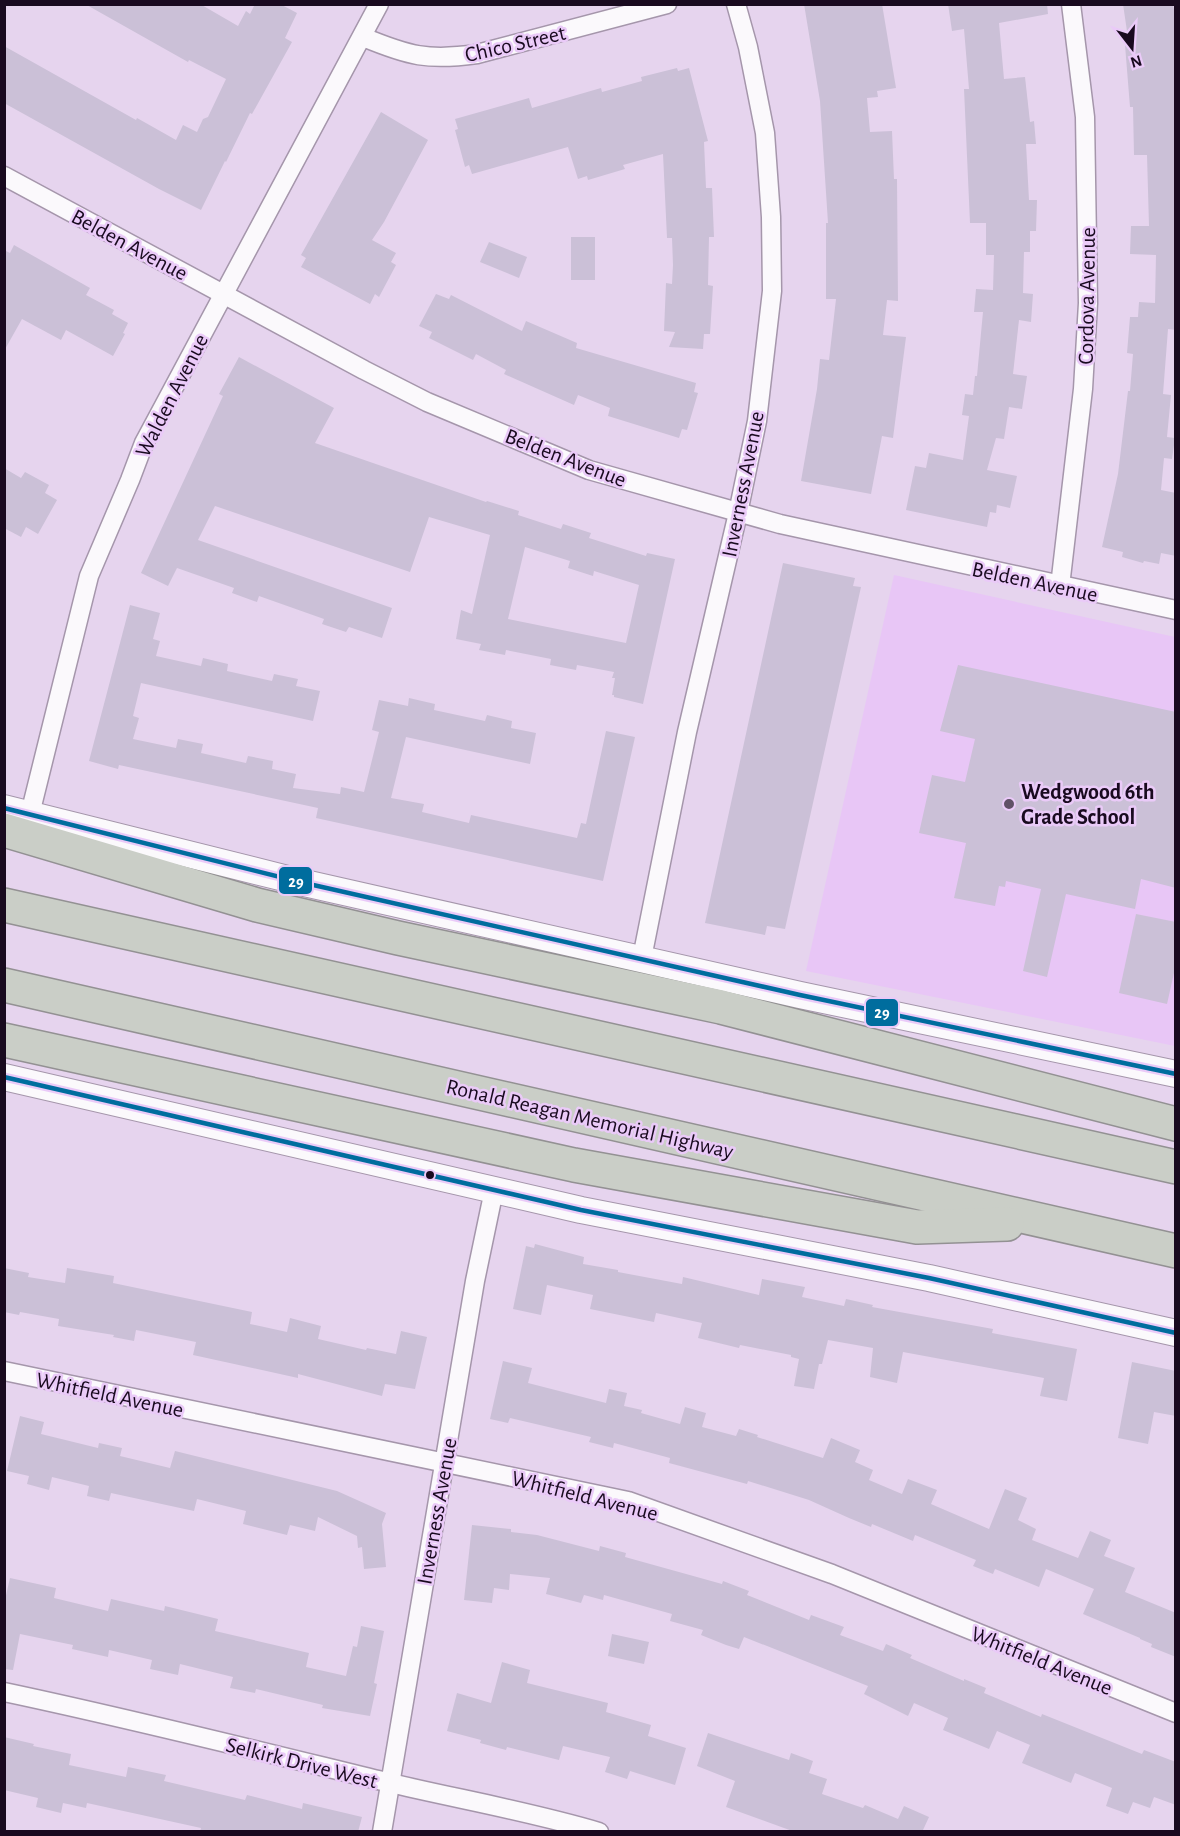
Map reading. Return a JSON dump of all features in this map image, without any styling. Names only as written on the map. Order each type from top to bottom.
[{"type":"highway","points":[[17,822],[257,905],[398,938],[721,1007],[1176,1124]]},
{"type":"highway","points":[[4,905],[1176,1167]]},
{"type":"highway","name":"Ronald Reagan Memorial Highway","points":[[4,985],[1176,1251]]},
{"type":"highway","points":[[4,1040],[574,1165],[917,1227],[1054,1223]]},
{"type":"main road","points":[[4,808],[17,822],[300,882],[800,995],[1176,1074]]},
{"type":"main road","points":[[4,1077],[196,1119],[592,1212],[929,1278],[1176,1333]]},
{"type":"street","name":"Walden Avenue","points":[[17,822],[89,576],[144,443],[379,4]]},
{"type":"street","name":"Chico Street","points":[[363,37],[396,51],[427,58],[450,58],[477,54],[667,4]]},
{"type":"street","name":"Inverness Avenue","points":[[642,958],[687,732],[757,421],[772,291],[771,217],[765,133],[748,48],[736,4]]},
{"type":"street","name":"Cordova Avenue","points":[[1060,586],[1083,389],[1088,303],[1085,117],[1071,4]]},
{"type":"street","name":"Belden Avenue","points":[[4,176],[426,402],[589,470],[780,524],[1176,610]]},
{"type":"street","name":"Inverness Avenue","points":[[382,1832],[475,1281],[494,1190]]},
{"type":"street","name":"Whitfield Avenue","points":[[4,1371],[627,1502],[832,1574],[1176,1713]]},
{"type":"street","name":"Selkirk Drive West","points":[[4,1692],[78,1707],[389,1783],[566,1821],[599,1832]]},
{"type":"shaded area","name":"Wedgwood 6th Grade School","points":[[894,575],[1175,637],[1175,1046],[806,971]]},
{"type":"building","points":[[85,4],[200,4],[238,26],[246,11],[250,14],[255,4],[280,4],[297,13],[285,38],[292,42],[252,114],[250,113],[201,210],[4,103],[4,46],[176,140],[183,125],[197,132],[203,119],[208,117],[226,79],[189,60],[188,62]]},
{"type":"building","points":[[804,4],[882,4],[896,88],[877,91],[878,97],[867,98],[870,132],[892,131],[894,179],[897,179],[898,301],[887,300],[883,335],[906,337],[893,438],[882,436],[871,494],[801,481],[820,359],[829,360],[836,299],[826,299],[826,223],[828,223],[820,101]]},
{"type":"building","points":[[948,4],[1047,4],[1048,14],[999,23],[1004,79],[1025,77],[1030,122],[1034,121],[1036,144],[1026,144],[1029,200],[1037,200],[1036,231],[1030,231],[1030,252],[1024,252],[1023,293],[1033,294],[1031,322],[1019,320],[1013,374],[1027,376],[1022,409],[1009,407],[1004,439],[996,438],[987,470],[1017,476],[1010,508],[997,505],[996,513],[990,512],[987,527],[906,510],[915,466],[926,468],[929,453],[963,460],[969,416],[962,415],[965,394],[973,395],[975,376],[977,376],[983,312],[974,312],[976,289],[993,290],[994,255],[986,255],[986,223],[970,223],[964,89],[969,89],[964,29],[952,31]]},
{"type":"building","points":[[1123,4],[1173,4],[1176,21],[1176,330],[1168,329],[1163,394],[1171,395],[1167,437],[1175,438],[1172,459],[1164,458],[1161,490],[1176,493],[1176,556],[1161,553],[1159,564],[1144,561],[1143,563],[1122,557],[1123,552],[1102,547],[1118,474],[1128,391],[1130,391],[1133,354],[1127,353],[1130,317],[1138,317],[1139,302],[1155,303],[1156,255],[1130,254],[1131,226],[1149,226],[1147,155],[1134,155],[1133,107],[1130,107],[1125,45],[1129,45]]},
{"type":"building","points":[[677,68],[678,71],[689,68],[708,141],[704,142],[706,188],[712,188],[714,237],[709,237],[708,285],[713,286],[710,334],[704,334],[703,349],[669,347],[675,332],[664,331],[666,283],[672,284],[673,265],[672,238],[667,238],[663,154],[623,165],[625,169],[588,180],[587,176],[578,179],[568,147],[472,174],[469,165],[465,167],[455,130],[458,129],[455,119],[529,98],[532,108],[601,88],[602,92],[642,81],[641,77]]},
{"type":"building","points":[[381,112],[428,140],[372,240],[396,253],[391,262],[396,265],[379,297],[375,294],[370,304],[301,267],[306,258],[301,255]]},
{"type":"building","points":[[571,237],[595,237],[595,280],[571,280]]},
{"type":"building","points":[[489,242],[527,257],[519,278],[480,262]]},
{"type":"building","points":[[14,245],[90,288],[86,295],[114,310],[112,314],[128,323],[123,333],[125,334],[113,356],[66,330],[61,340],[22,319],[4,351],[4,250],[10,253]]},
{"type":"building","points":[[436,294],[449,299],[451,295],[522,331],[526,321],[577,343],[576,348],[696,383],[694,392],[698,393],[687,430],[682,429],[679,438],[608,416],[610,408],[578,395],[574,405],[504,374],[506,370],[476,354],[473,360],[429,338],[432,332],[419,326]]},
{"type":"building","points":[[239,357],[334,408],[315,443],[486,502],[519,511],[518,515],[561,529],[563,524],[591,533],[589,538],[646,556],[647,553],[675,559],[643,704],[612,695],[614,672],[577,665],[576,670],[550,665],[551,659],[506,650],[505,655],[479,650],[481,644],[456,639],[461,610],[472,614],[490,535],[429,517],[410,572],[215,506],[198,540],[392,608],[382,638],[349,627],[346,632],[322,624],[324,619],[259,596],[257,602],[232,593],[234,588],[177,568],[168,586],[141,573],[223,396],[219,394]],"holes":[[[525,547],[570,561],[568,568],[593,576],[594,571],[639,585],[626,643],[508,619]]]},
{"type":"building","points":[[4,468],[21,478],[25,472],[49,485],[45,493],[57,500],[38,534],[26,527],[21,537],[4,528]]},
{"type":"building","points":[[783,563],[855,578],[853,586],[861,587],[785,929],[767,926],[765,935],[705,923]]},
{"type":"building","points":[[130,605],[160,613],[153,639],[160,641],[156,656],[201,666],[203,658],[228,664],[227,671],[272,681],[274,674],[298,679],[296,686],[320,691],[313,721],[141,683],[133,716],[139,718],[133,739],[176,748],[178,739],[203,744],[201,753],[246,763],[248,756],[273,761],[272,769],[296,774],[293,788],[340,794],[341,787],[364,792],[379,732],[372,730],[379,700],[408,706],[409,698],[435,704],[434,710],[485,721],[487,715],[512,721],[511,728],[536,733],[530,764],[406,737],[391,798],[424,804],[422,812],[469,823],[471,815],[577,838],[581,823],[586,824],[606,731],[635,737],[603,881],[316,818],[318,808],[119,765],[118,769],[89,761]]},
{"type":"building","points":[[958,665],[1176,712],[1176,888],[1141,879],[1135,909],[1066,894],[1047,977],[1023,971],[1041,889],[1006,881],[1005,887],[999,886],[995,906],[954,898],[966,843],[919,833],[932,775],[965,782],[975,739],[940,731]]},
{"type":"building","points":[[1136,914],[1176,922],[1176,964],[1167,1004],[1119,993]]},
{"type":"building","points":[[535,1244],[584,1257],[583,1264],[618,1270],[618,1272],[682,1284],[683,1277],[759,1295],[762,1279],[805,1287],[802,1297],[844,1306],[846,1299],[873,1305],[872,1307],[993,1329],[992,1333],[1077,1349],[1067,1401],[1040,1396],[1044,1378],[903,1352],[897,1383],[870,1377],[873,1348],[828,1340],[822,1364],[819,1364],[814,1389],[794,1386],[799,1359],[791,1355],[740,1345],[739,1348],[698,1338],[702,1323],[656,1313],[654,1322],[590,1309],[593,1295],[547,1285],[541,1315],[513,1309],[526,1246],[534,1248]]},
{"type":"building","points":[[4,1268],[29,1273],[28,1277],[65,1283],[67,1268],[114,1276],[113,1283],[252,1312],[250,1324],[287,1332],[290,1318],[321,1326],[318,1339],[366,1350],[367,1348],[396,1354],[401,1331],[427,1337],[415,1389],[385,1384],[382,1396],[298,1374],[298,1378],[193,1355],[196,1342],[136,1330],[134,1341],[113,1337],[114,1335],[58,1326],[59,1319],[20,1312],[19,1315],[4,1312]]},
{"type":"building","points":[[503,1361],[532,1368],[528,1383],[606,1403],[609,1389],[627,1393],[624,1406],[680,1424],[685,1407],[706,1413],[702,1427],[736,1436],[739,1429],[823,1458],[831,1438],[860,1450],[855,1462],[873,1470],[869,1480],[902,1494],[908,1479],[937,1490],[931,1504],[989,1529],[1005,1489],[1027,1498],[1018,1520],[1036,1529],[1032,1540],[1078,1558],[1090,1531],[1111,1540],[1104,1556],[1135,1568],[1125,1592],[1176,1613],[1176,1657],[1151,1647],[1152,1644],[1140,1638],[1083,1614],[1094,1589],[1046,1569],[1039,1587],[995,1569],[993,1574],[973,1566],[976,1560],[915,1535],[913,1541],[872,1524],[871,1527],[809,1500],[748,1481],[747,1484],[669,1463],[670,1458],[614,1443],[613,1448],[589,1442],[591,1437],[510,1418],[508,1423],[490,1419]]},
{"type":"building","points":[[1132,1362],[1176,1371],[1176,1416],[1154,1412],[1148,1444],[1118,1438]]},
{"type":"building","points":[[20,1416],[44,1422],[41,1434],[98,1448],[99,1443],[122,1448],[120,1456],[170,1468],[175,1451],[337,1491],[386,1513],[382,1524],[386,1567],[364,1569],[362,1547],[358,1548],[357,1536],[318,1517],[315,1531],[290,1525],[287,1535],[243,1524],[246,1511],[197,1499],[194,1511],[111,1493],[109,1501],[87,1496],[89,1486],[52,1477],[49,1490],[27,1484],[29,1476],[7,1471]]},
{"type":"building","points":[[472,1525],[511,1529],[511,1532],[537,1535],[599,1551],[600,1546],[626,1553],[625,1557],[722,1584],[723,1581],[749,1591],[747,1595],[809,1620],[811,1615],[844,1627],[840,1635],[883,1651],[886,1644],[912,1655],[910,1658],[986,1688],[984,1693],[1041,1717],[1042,1714],[1142,1754],[1144,1750],[1176,1762],[1176,1805],[1154,1797],[1150,1808],[1133,1802],[1128,1814],[1106,1806],[1112,1788],[1075,1773],[1071,1783],[1022,1763],[1030,1745],[997,1731],[989,1749],[943,1730],[948,1718],[914,1703],[908,1716],[864,1694],[868,1686],[744,1637],[739,1649],[701,1635],[703,1630],[670,1621],[672,1614],[604,1595],[603,1600],[584,1595],[581,1603],[546,1594],[550,1578],[510,1574],[509,1590],[494,1588],[492,1603],[464,1600]]},
{"type":"building","points":[[10,1578],[56,1588],[54,1598],[108,1611],[111,1599],[164,1611],[165,1606],[218,1619],[215,1631],[309,1653],[306,1667],[346,1676],[353,1646],[357,1647],[361,1626],[384,1631],[370,1716],[322,1708],[323,1705],[256,1689],[255,1693],[230,1688],[233,1677],[180,1664],[178,1675],[150,1669],[152,1660],[109,1650],[108,1657],[72,1649],[73,1645],[20,1634],[13,1670],[4,1669],[4,1604]]},
{"type":"building","points":[[612,1634],[649,1642],[644,1664],[608,1656]]},
{"type":"building","points":[[502,1662],[530,1670],[527,1683],[608,1703],[606,1712],[651,1725],[648,1736],[686,1748],[675,1785],[630,1771],[627,1779],[605,1772],[610,1757],[563,1746],[559,1760],[507,1747],[506,1750],[480,1743],[481,1740],[447,1731],[457,1693],[491,1703]]},
{"type":"building","points":[[708,1733],[789,1760],[791,1753],[813,1761],[809,1773],[827,1779],[822,1794],[863,1808],[865,1805],[898,1819],[904,1806],[929,1817],[923,1830],[926,1832],[795,1832],[726,1807],[735,1781],[697,1766]]},
{"type":"building","points":[[4,1737],[71,1754],[69,1765],[126,1777],[128,1767],[166,1775],[164,1781],[245,1800],[247,1795],[302,1809],[303,1803],[362,1817],[358,1832],[200,1832],[201,1828],[87,1803],[86,1808],[63,1803],[61,1813],[36,1807],[38,1798],[4,1790]]},
{"type":"transit line","name":"29","points":[[4,808],[300,882],[800,995],[1176,1074]]},
{"type":"transit line","name":"29","points":[[4,1077],[581,1210],[929,1278],[1176,1333]]},
{"type":"place","name":"Wedgwood 6th Grade School","points":[[1009,804]]}]
